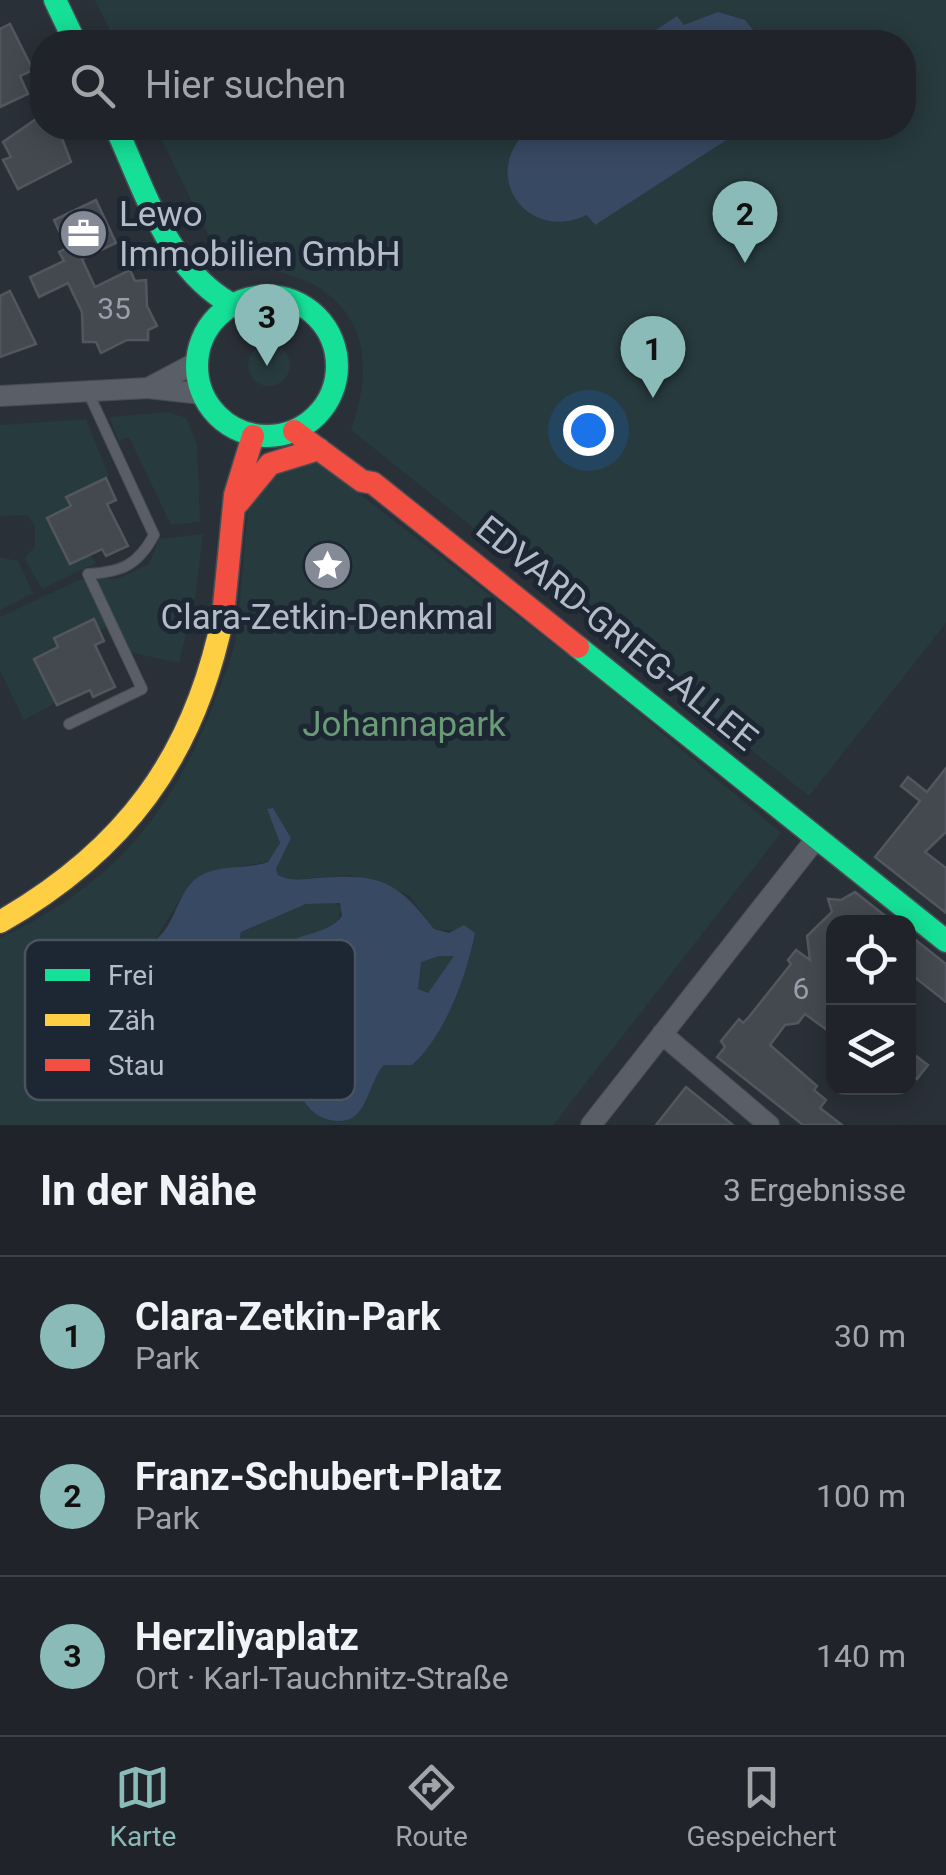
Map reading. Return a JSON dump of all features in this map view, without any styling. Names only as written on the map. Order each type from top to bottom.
[{"type":"main road","points":[[55,0],[69,30]]},
{"type":"main road","points":[[122,140],[179,258],[187,290],[207,319],[208,328],[197,362],[202,394],[228,425],[254,436],[294,431],[320,412],[332,393],[337,366],[332,339],[316,316],[280,297],[252,298],[233,305],[208,328]]},
{"type":"main road","points":[[179,258],[211,293],[233,305]]},
{"type":"main road","name":"EDVARD-GRIEG-ALLEE","points":[[320,412],[326,432],[369,472],[373,484]]},
{"type":"main road","points":[[228,425],[226,484],[231,512]]},
{"type":"main road","name":"EDVARD-GRIEG-ALLEE","points":[[294,431],[373,484],[946,941]]},
{"type":"main road","points":[[0,922],[44,900],[82,874],[128,827],[174,756],[218,643],[228,587],[231,512],[239,468],[254,436]]},
{"type":"main road","points":[[231,512],[258,472],[296,453],[319,449]]},
{"type":"street","points":[[148,388],[197,362]]},
{"type":"street","points":[[0,396],[148,388],[202,394]]},
{"type":"street","points":[[591,1125],[815,840]]},
{"type":"street","points":[[662,1034],[769,1125]]},
{"type":"lane","points":[[68,724],[142,689],[88,574],[114,572],[140,561],[154,535],[88,392]]},
{"type":"green space","points":[[95,0],[946,0],[946,623],[809,796],[351,430],[361,391],[362,358],[356,330],[342,307],[321,289],[294,276],[223,265],[162,140],[916,140],[916,30],[110,30]]},
{"type":"green space","points":[[269,344],[284,350],[290,365],[284,380],[269,386],[254,380],[248,365],[254,350]]},
{"type":"green space","points":[[168,412],[186,418],[197,443],[200,522],[171,525],[129,437],[119,441],[109,417]]},
{"type":"green space","points":[[86,419],[109,476],[67,496],[71,506],[47,518],[69,564],[90,554],[96,563],[42,589],[24,558],[35,547],[35,526],[27,515],[0,516],[0,425]]},
{"type":"green space","name":"Johannapark","points":[[317,461],[593,675],[781,833],[553,1125],[0,1125],[0,938],[74,896],[105,871],[132,844],[178,780],[214,703],[233,649],[252,495],[264,480]]},
{"type":"green space","points":[[203,534],[196,592],[179,663],[129,652],[95,578],[117,579],[149,564],[159,539]]},
{"type":"green space","points":[[0,557],[18,561],[33,593],[0,610]]},
{"type":"green space","points":[[85,580],[107,627],[99,630],[93,619],[54,638],[58,647],[34,658],[55,703],[24,720],[0,671],[0,617]]},
{"type":"green space","points":[[335,903],[342,908],[336,925],[315,940],[240,940],[241,932],[306,904]]},
{"type":"green space","points":[[455,956],[427,994],[417,989],[421,962]]},
{"type":"water","points":[[718,12],[745,20],[753,30],[656,30],[677,16],[684,25]]},
{"type":"water","points":[[520,140],[726,140],[595,225],[587,215],[565,221],[544,220],[528,212],[509,182],[508,164]]},
{"type":"water","points":[[273,808],[291,838],[276,869],[278,875],[297,880],[372,879],[397,890],[434,929],[449,933],[464,925],[475,933],[460,986],[435,1038],[412,1065],[384,1065],[362,1107],[348,1120],[321,1117],[304,1100],[355,1100],[355,940],[292,940],[335,923],[342,916],[340,903],[306,904],[241,932],[241,940],[156,940],[194,880],[216,870],[268,862],[280,843],[267,809]],"holes":[[[454,956],[428,993],[418,989],[421,962]]]},
{"type":"building","points":[[10,24],[30,71],[20,76],[28,94],[0,107],[0,29]]},
{"type":"building","points":[[30,123],[30,140],[63,140],[71,162],[18,189],[3,160],[11,157],[3,142]]},
{"type":"building","points":[[96,200],[116,243],[82,259],[95,287],[130,270],[135,281],[146,280],[147,306],[157,326],[148,330],[148,340],[127,340],[101,353],[96,342],[83,342],[82,312],[68,283],[39,297],[30,277],[64,261],[59,252],[67,248],[54,220]]},
{"type":"building","points":[[10,291],[36,344],[0,357],[0,296]]},
{"type":"building","points":[[106,478],[116,500],[107,504],[128,546],[106,556],[102,549],[70,564],[47,518],[71,506],[66,497]]},
{"type":"building","points":[[94,619],[104,641],[95,645],[115,687],[93,697],[90,690],[57,705],[34,659],[58,647],[54,638]]},
{"type":"building","points":[[946,768],[946,832],[925,852],[946,868],[946,913],[875,857],[920,801],[901,786],[908,777],[927,792]]},
{"type":"building","points":[[855,892],[884,915],[829,915],[832,912],[828,899],[841,900]]},
{"type":"building","points":[[826,918],[826,1029],[805,1014],[798,1023],[785,1025],[770,1045],[817,1086],[814,1090],[826,1100],[820,1108],[842,1125],[803,1125],[717,1057],[725,1047],[721,1041],[739,1019],[743,1023],[748,1018],[791,964],[788,960],[796,950],[810,960],[807,936]]},
{"type":"building","points":[[916,940],[946,964],[946,1002],[916,978]]},
{"type":"building","points":[[916,1056],[928,1065],[916,1078]]},
{"type":"building","points":[[686,1087],[733,1125],[656,1125]]},
{"type":"traffic: fast","points":[[55,0],[69,30]]},
{"type":"traffic: fast","points":[[121,140],[175,250],[210,290],[233,305]]},
{"type":"traffic: fast","points":[[267,296],[294,301],[317,316],[332,339],[337,366],[332,393],[317,416],[294,431],[267,436],[240,431],[217,416],[202,393],[197,366],[202,339],[217,316],[240,301],[267,296]]},
{"type":"traffic: fast","points":[[578,647],[946,941]]},
{"type":"traffic: slow","points":[[0,922],[83,864],[147,796],[193,714],[223,616]]},
{"type":"traffic: jam","points":[[294,431],[362,481],[373,483],[578,647]]},
{"type":"traffic: jam","points":[[223,616],[235,495],[253,436]]},
{"type":"traffic: jam","points":[[238,503],[270,464],[319,449]]},
{"type":"place","name":"Lewo Immobilien GmbH","points":[[84,234]]},
{"type":"place","name":"Franz-Schubert-Platz","points":[[745,263]]},
{"type":"place","name":"Herzliyaplatz","points":[[267,366]]},
{"type":"place","name":"Clara-Zetkin-Park","points":[[653,398]]},
{"type":"place","name":"Clara-Zetkin-Denkmal","points":[[327,565]]}]
